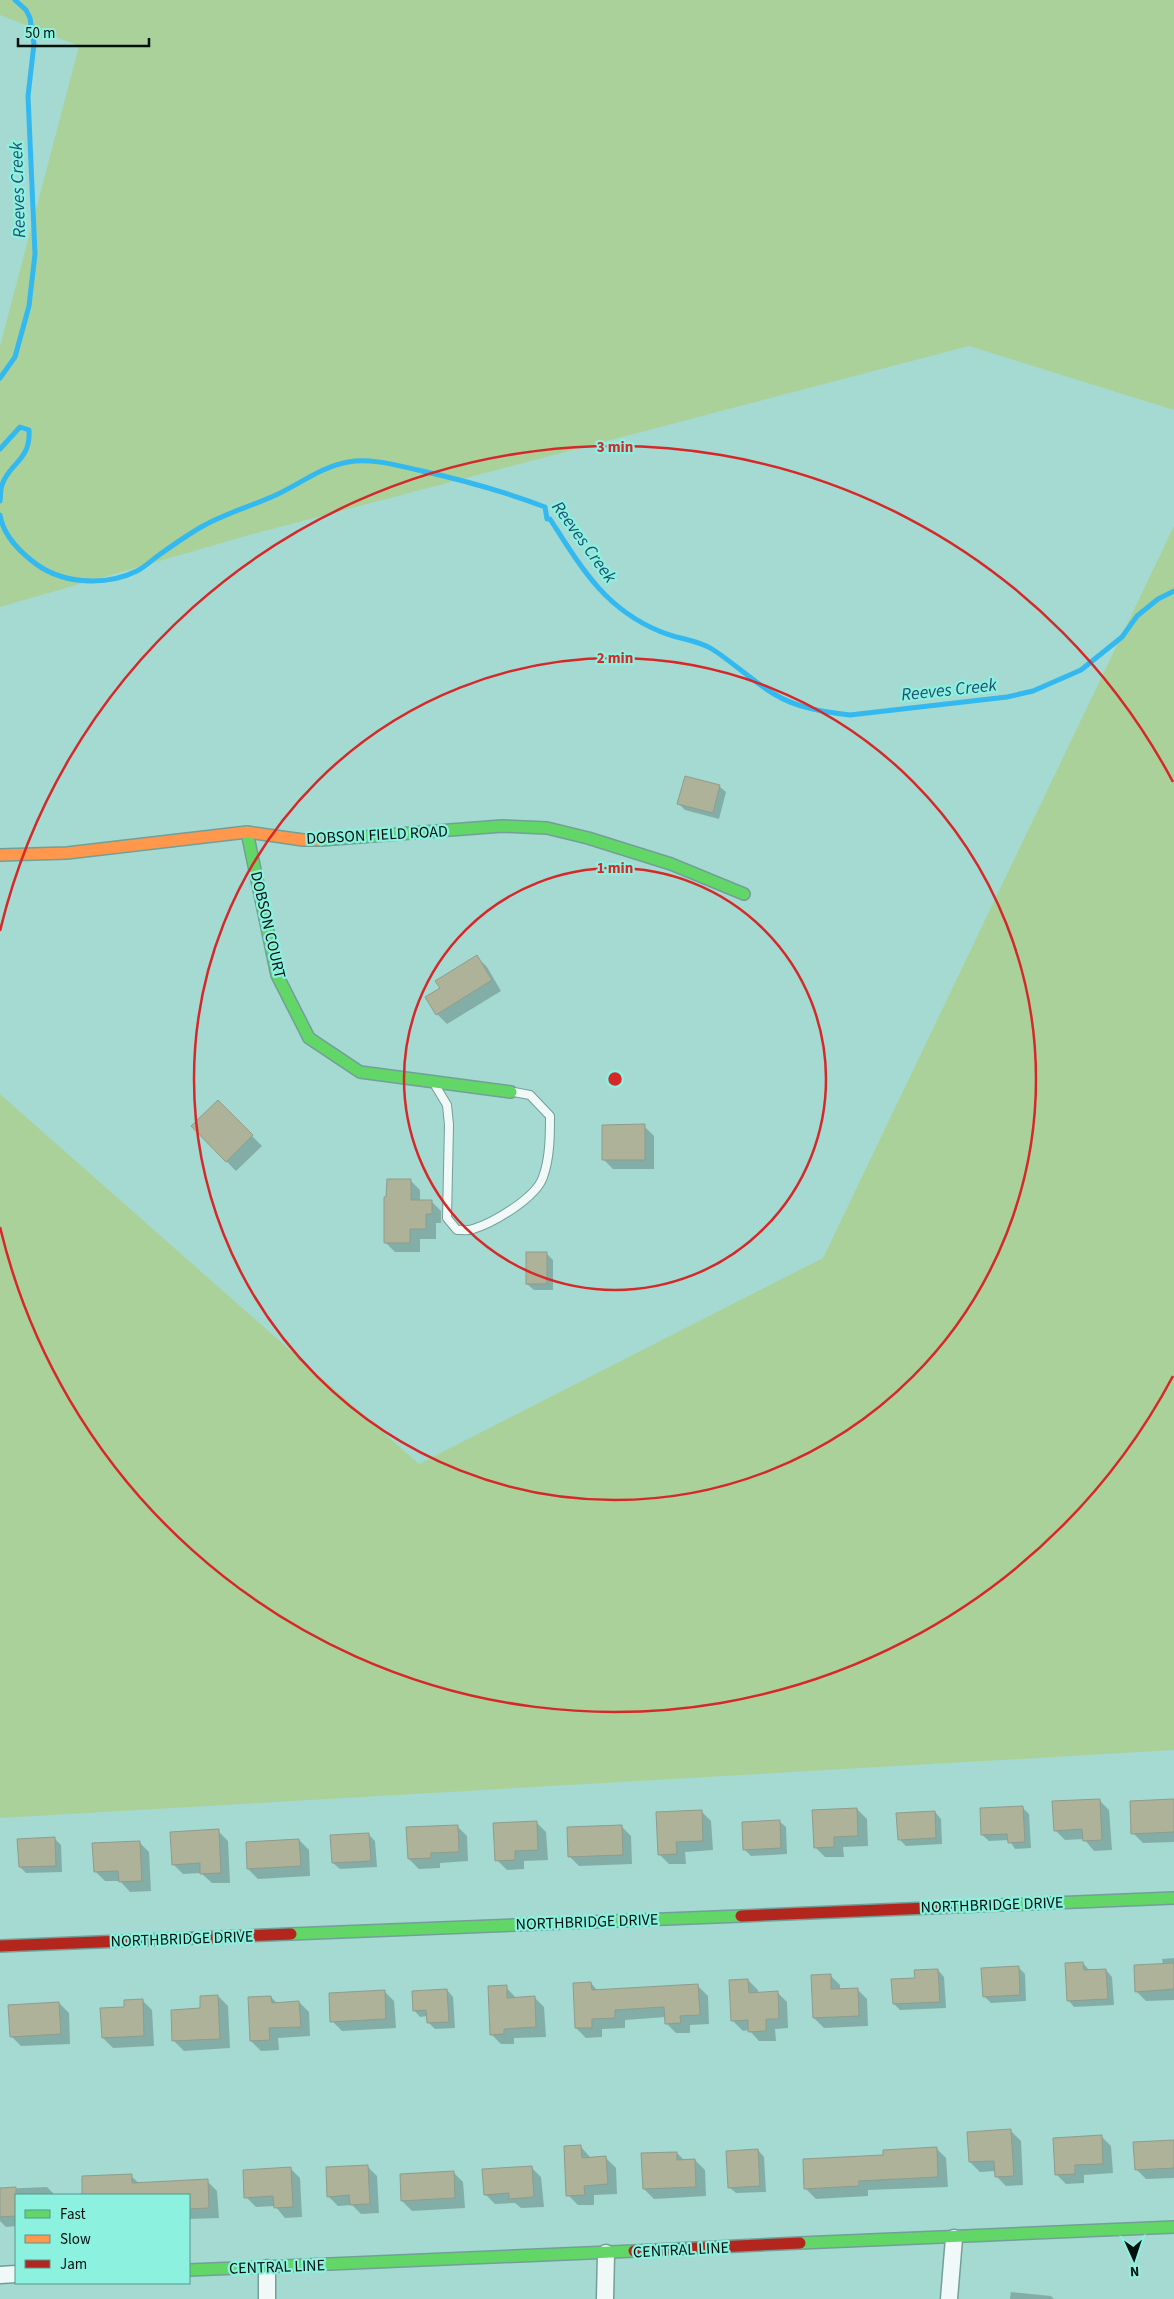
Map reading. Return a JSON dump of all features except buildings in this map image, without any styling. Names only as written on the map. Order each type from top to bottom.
[{"type":"street","name":"DOBSON FIELD ROAD","points":[[0,855],[67,853],[247,832],[303,840],[331,840],[502,826],[547,828],[588,838],[670,864],[744,894]]},
{"type":"street","name":"DOBSON COURT","points":[[247,832],[276,975],[309,1038],[360,1072],[511,1092]]},
{"type":"street","name":"NORTHBRIDGE DRIVE","points":[[0,1946],[1174,1898]]},
{"type":"street","name":"CENTRAL LINE","points":[[190,2270],[1174,2227]]},
{"type":"street","points":[[949,2299],[954,2238]]},
{"type":"street","points":[[605,2299],[606,2253]]},
{"type":"street","points":[[267,2268],[267,2299]]},
{"type":"street","points":[[0,2275],[15,2274]]},
{"type":"lane","points":[[433,1082],[446,1105],[450,1125],[447,1218],[457,1230],[471,1230],[505,1213],[535,1190],[543,1177],[550,1138],[550,1116],[530,1095],[511,1092]]},
{"type":"green space","points":[[0,0],[1174,0],[1174,410],[969,346],[253,534],[0,607],[0,346],[79,46],[0,15]]},
{"type":"green space","points":[[1174,526],[1174,1750],[0,1818],[0,1094],[419,1464],[823,1258]]},
{"type":"waterway","name":"Reeves Creek","points":[[0,378],[15,357],[29,306],[35,254],[28,96],[34,44],[30,18],[26,10],[15,0]]},
{"type":"waterway","name":"Reeves Creek","points":[[0,449],[20,427],[29,430],[27,449],[5,478],[1,487],[0,501]]},
{"type":"waterway","name":"Reeves Creek","points":[[0,515],[4,528],[11,540],[25,555],[42,568],[68,578],[96,581],[124,576],[137,571],[203,526],[276,495],[338,464],[375,461],[435,474],[498,491],[545,507],[547,519],[550,519],[572,554],[596,584],[623,611],[659,631],[699,643],[712,649],[783,699],[811,709],[850,715],[1007,697],[1033,691],[1081,670],[1122,637],[1137,616],[1158,599],[1174,591]]},
{"type":"traffic: fast","points":[[321,840],[502,826],[547,828],[588,838],[671,864],[744,894]]},
{"type":"traffic: fast","points":[[247,832],[277,975],[309,1038],[360,1072],[511,1092]]},
{"type":"traffic: fast","points":[[953,1907],[1174,1898]]},
{"type":"traffic: fast","points":[[291,1934],[741,1916]]},
{"type":"traffic: fast","points":[[800,2243],[1174,2227]]},
{"type":"traffic: fast","points":[[190,2270],[634,2251]]},
{"type":"traffic: slow","points":[[0,855],[67,853],[247,832],[303,840],[321,840]]},
{"type":"traffic: jam","points":[[741,1916],[953,1907]]},
{"type":"traffic: jam","points":[[0,1946],[291,1934]]},
{"type":"traffic: jam","points":[[634,2251],[800,2243]]}]
